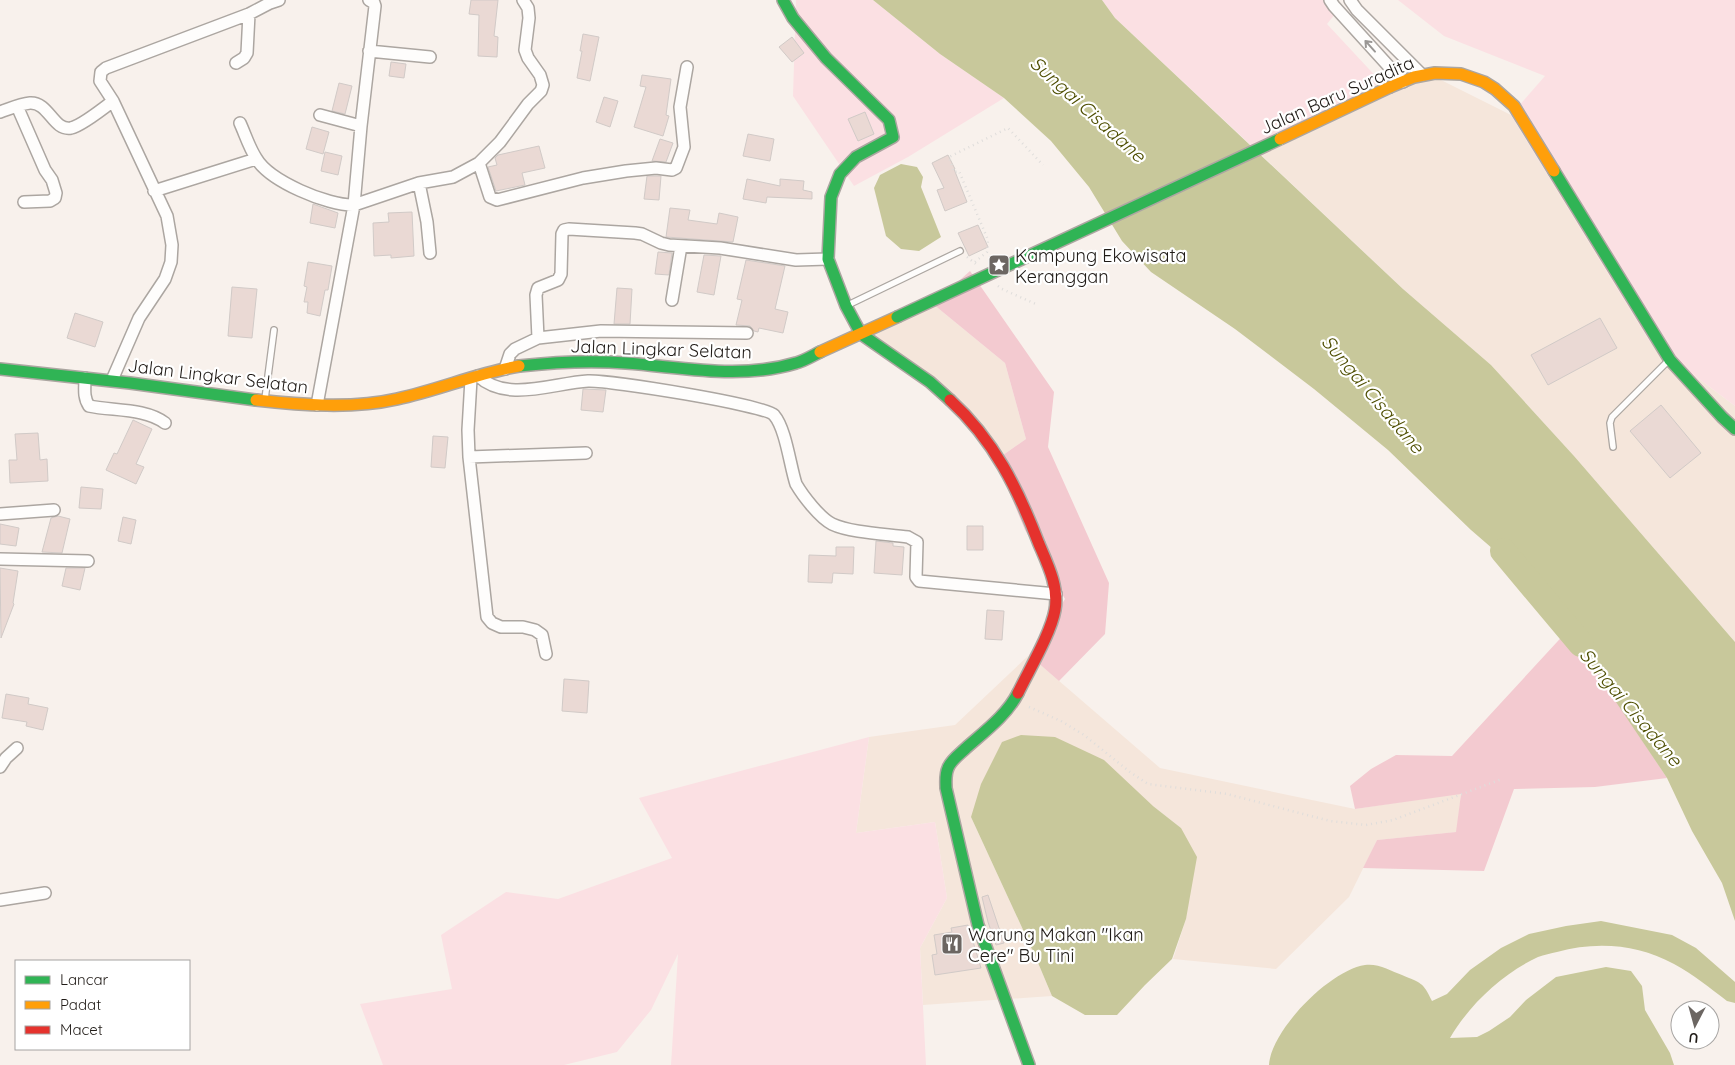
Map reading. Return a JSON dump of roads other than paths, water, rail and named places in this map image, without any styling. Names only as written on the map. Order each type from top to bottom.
[{"type":"main road","points":[[783,0],[793,18],[826,58],[889,120],[893,137],[856,157],[840,174],[831,197],[828,259],[846,306],[861,334],[930,382],[961,410],[988,442],[1012,480],[1052,573],[1056,594],[1055,610],[1050,626],[1014,700],[970,747],[953,760],[944,775],[978,925],[1030,1065]]},
{"type":"main road","name":"Jalan Baru Suradita","points":[[897,317],[1403,82],[1422,75],[1446,72],[1473,76],[1486,82],[1506,97],[1514,106],[1670,360],[1735,429]]},
{"type":"main road","name":"Jalan Lingkar Selatan","points":[[0,369],[112,380],[293,405],[318,405],[398,399],[505,369],[569,361],[624,363],[701,370],[767,370],[797,363],[897,317]]},
{"type":"street","points":[[318,405],[354,205],[375,6],[369,0]]},
{"type":"street","points":[[240,122],[256,159],[267,170],[292,187],[327,201],[354,205],[419,183],[453,177],[479,163],[500,142],[528,104],[542,90],[543,81],[525,50],[529,18],[528,8],[523,0]]},
{"type":"street","points":[[1330,0],[1403,82]]},
{"type":"street","points":[[1350,0],[1357,10],[1422,75]]},
{"type":"street","points":[[112,380],[139,318],[165,279],[171,262],[172,245],[167,216],[113,101],[100,81],[101,72],[106,68],[249,14],[272,1]]},
{"type":"street","points":[[236,63],[244,58],[247,53],[249,14]]},
{"type":"street","points":[[369,51],[430,57]]},
{"type":"street","points":[[479,163],[490,197],[497,200],[583,178],[656,168],[672,170],[676,168],[684,147],[680,107],[687,68]]},
{"type":"street","points":[[0,112],[32,103],[40,105],[46,110],[62,128],[70,129],[113,101]]},
{"type":"street","points":[[17,106],[52,180],[56,193],[55,198],[50,201],[24,202]]},
{"type":"street","points":[[320,115],[361,126]]},
{"type":"street","points":[[154,191],[256,159]]},
{"type":"street","points":[[419,183],[428,222],[430,253]]},
{"type":"street","points":[[538,338],[536,295],[538,288],[558,280],[561,274],[562,234],[564,230],[642,234],[661,243],[681,246],[720,248],[796,260],[828,259]]},
{"type":"street","points":[[672,300],[681,246]]},
{"type":"street","points":[[505,369],[510,354],[515,349],[538,338],[601,331],[747,333]]},
{"type":"street","points":[[85,378],[84,395],[89,406],[148,414],[157,417],[165,423]]},
{"type":"street","points":[[546,654],[542,635],[535,630],[522,627],[502,627],[492,624],[487,617],[469,457],[468,430],[474,378],[493,386],[517,390],[588,381],[612,382],[738,404],[772,413],[779,422],[796,484],[800,492],[826,520],[833,524],[844,528],[913,538],[917,542],[916,577],[919,581],[1056,594]]},
{"type":"street","points":[[469,457],[586,453]]},
{"type":"street","points":[[0,514],[54,510]]},
{"type":"street","points":[[0,559],[88,561]]},
{"type":"street","points":[[0,766],[17,748]]},
{"type":"street","points":[[0,900],[45,893]]},
{"type":"lane","points":[[846,306],[960,251]]},
{"type":"lane","points":[[264,401],[274,330]]},
{"type":"lane","points":[[1613,447],[1610,423],[1612,417],[1670,360]]},
{"type":"water","points":[[873,0],[1102,0],[1115,18],[1403,289],[1491,365],[1574,456],[1735,642],[1735,921],[1722,883],[1692,831],[1667,778],[1537,587],[1471,530],[1388,450],[1314,389],[1235,329],[1151,272],[1122,241],[1089,187],[1051,141],[1004,98],[940,54]]},
{"type":"water","points":[[901,164],[917,167],[923,177],[921,187],[941,237],[919,251],[901,249],[886,236],[874,188],[880,175]]},
{"type":"water","points":[[1021,735],[1055,737],[1104,760],[1153,806],[1181,828],[1197,857],[1186,919],[1172,959],[1117,1015],[1085,1015],[1052,996],[971,817],[981,784],[1002,742]]},
{"type":"water","points":[[1601,921],[1672,935],[1696,948],[1735,982],[1735,1003],[1727,1001],[1688,972],[1660,957],[1617,946],[1587,946],[1538,957],[1512,972],[1477,1002],[1450,1038],[1477,1037],[1489,1031],[1510,1017],[1526,1000],[1556,977],[1606,967],[1631,971],[1642,986],[1645,1010],[1670,1053],[1674,1065],[1269,1065],[1272,1051],[1291,1019],[1320,990],[1351,969],[1365,965],[1380,966],[1421,984],[1432,1001],[1447,994],[1470,970],[1501,948],[1529,934]]},
{"type":"waterway","name":"Sungai Cisadane","points":[[1503,551],[1581,644]]},
{"type":"place","name":"Kampung Ekowisata Keranggan","points":[[999,265]]},
{"type":"place","name":"Warung Makan \"Ikan Cere\" Bu Tini","points":[[952,944]]}]
